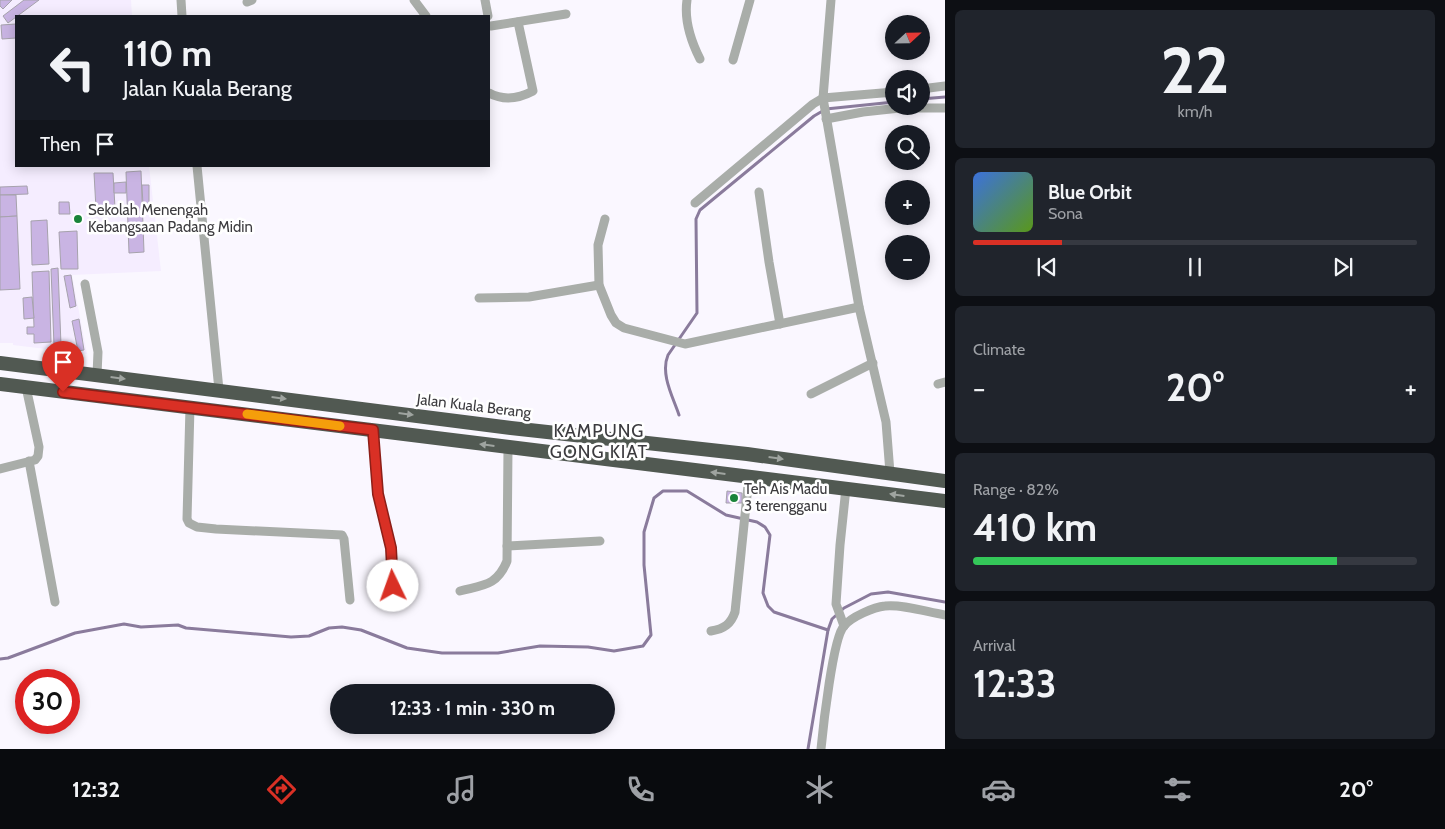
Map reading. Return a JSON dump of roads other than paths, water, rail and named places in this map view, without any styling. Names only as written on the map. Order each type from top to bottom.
[{"type":"highway","name":"Jalan Kuala Berang","points":[[0,363],[511,428],[747,454],[945,481]]},
{"type":"highway","points":[[0,384],[945,501]]},
{"type":"highway","points":[[357,408],[371,418],[373,430]]},
{"type":"street","points":[[181,0],[182,15]]},
{"type":"street","points":[[414,0],[425,15]]},
{"type":"street","points":[[485,0],[488,15]]},
{"type":"street","points":[[686,0],[688,25],[700,59]]},
{"type":"street","points":[[733,60],[750,0]]},
{"type":"street","points":[[831,0],[823,101],[860,307],[886,422],[890,474]]},
{"type":"street","points":[[490,22],[518,22],[566,14]]},
{"type":"street","points":[[490,93],[503,98],[517,97],[533,91],[518,22]]},
{"type":"street","points":[[930,88],[945,86]]},
{"type":"street","points":[[695,203],[813,104],[885,93]]},
{"type":"street","points":[[825,117],[900,108],[945,108]]},
{"type":"street","points":[[197,167],[219,390]]},
{"type":"street","points":[[759,192],[780,324]]},
{"type":"street","points":[[605,219],[598,245],[599,285],[616,323],[624,328],[686,344],[860,307]]},
{"type":"street","points":[[85,284],[98,352],[97,375]]},
{"type":"street","points":[[478,298],[529,297],[599,285]]},
{"type":"street","points":[[811,394],[874,363]]},
{"type":"street","points":[[0,469],[35,460],[38,456],[39,447],[26,387]]},
{"type":"street","points":[[190,407],[187,519],[189,523],[216,529],[342,535],[348,566],[350,600]]},
{"type":"street","points":[[373,430],[378,494],[391,548],[394,604]]},
{"type":"street","points":[[460,591],[490,584],[498,577],[507,561],[508,448]]},
{"type":"street","points":[[29,462],[54,602]]},
{"type":"street","points":[[711,631],[727,626],[733,620],[736,612],[749,476]]},
{"type":"street","points":[[821,749],[827,702],[842,624],[836,604],[846,488]]},
{"type":"street","points":[[507,546],[600,541]]},
{"type":"street","points":[[842,624],[873,608],[885,606],[945,615]]},
{"type":"waterway","points":[[930,98],[945,97]]},
{"type":"waterway","points":[[679,415],[666,378],[666,362],[668,355],[697,313],[696,219],[700,210],[814,116],[826,109],[885,103]]},
{"type":"waterway","points":[[0,659],[8,658],[75,633],[124,624],[141,627],[178,625],[186,628],[291,637],[309,636],[329,628],[342,627],[361,630],[407,648],[442,653],[498,653],[540,646],[588,647],[614,651],[643,646],[651,635],[644,565],[644,532],[654,498],[663,491],[687,491],[726,515],[757,522],[765,527],[770,535],[763,593],[768,606],[774,612],[828,630]]},
{"type":"waterway","points":[[808,749],[828,630],[832,619],[844,608],[871,594],[888,592],[945,602]]},
{"type":"place","name":"Sekolah Menengah Kebangsaan Padang Midin","points":[[78,219]]},
{"type":"place","name":"Teh Ais Madu 3 terengganu","points":[[734,498]]},
{"type":"district","name":"KAMPUNG GONG KIAT","points":[[599,441]]}]
